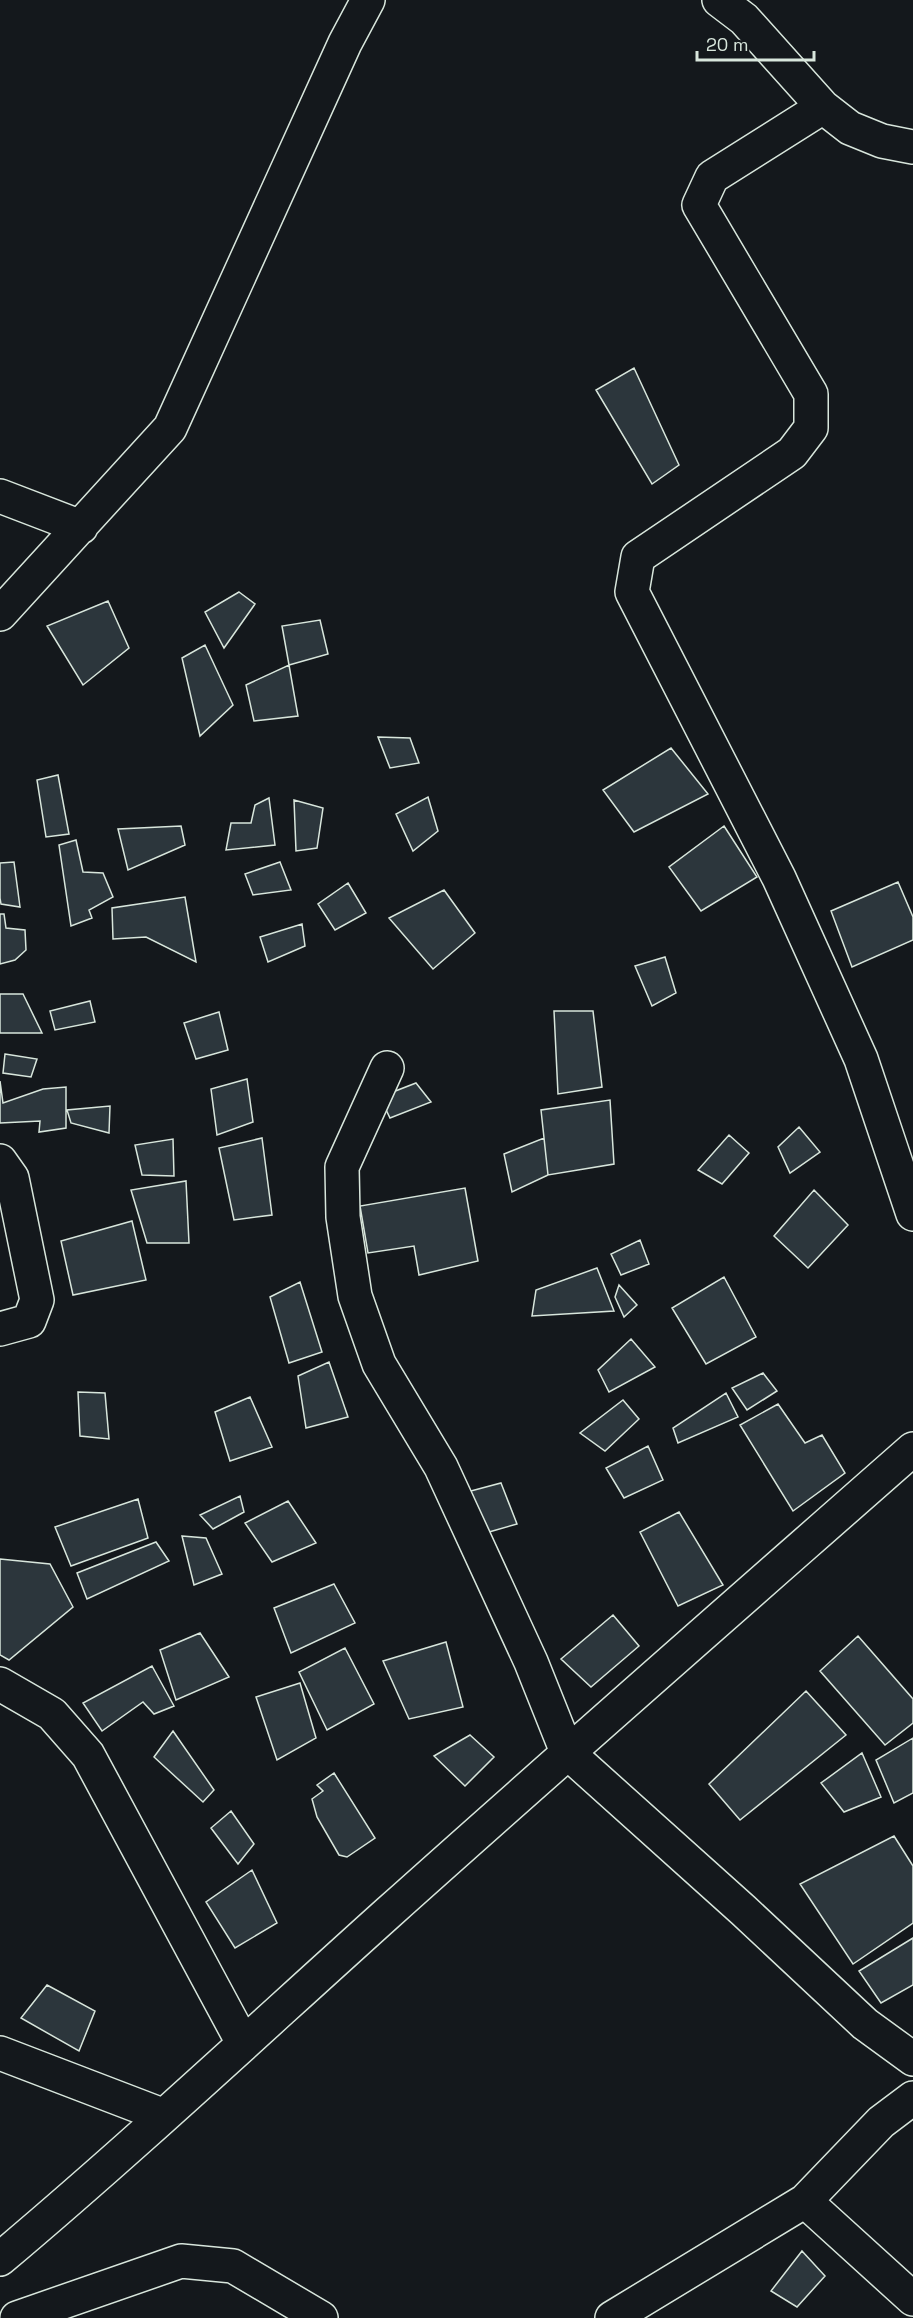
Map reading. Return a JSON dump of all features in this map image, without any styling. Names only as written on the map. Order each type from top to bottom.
[{"type":"street","points":[[0,614],[170,428],[335,64],[368,0]]},
{"type":"street","points":[[719,0],[744,19],[823,107],[850,128],[882,141],[913,147]]},
{"type":"street","points":[[823,107],[712,177],[699,205],[811,394],[811,428],[792,453],[638,557],[632,592],[779,878],[852,1038],[913,1214]]},
{"type":"street","points":[[0,496],[81,527]]},
{"type":"street","points":[[387,1068],[342,1167],[343,1217],[355,1296],[379,1364],[441,1467],[531,1662],[567,1752],[743,1910],[865,2024],[913,2059]]},
{"type":"street","points":[[0,1161],[12,1178],[37,1300],[29,1321],[0,1329]]},
{"type":"street","points":[[0,2259],[91,2182],[162,2115],[567,1752],[913,1449]]},
{"type":"street","points":[[0,1684],[52,1714],[88,1755],[243,2043]]},
{"type":"street","points":[[0,2053],[162,2115]]},
{"type":"street","points":[[612,2318],[806,2200],[881,2122],[913,2098]]},
{"type":"street","points":[[806,2200],[913,2299]]},
{"type":"street","points":[[16,2318],[181,2261],[233,2266],[321,2318]]},
{"type":"building","points":[[634,368],[679,465],[652,484],[596,390]]},
{"type":"building","points":[[239,592],[255,604],[224,648],[205,612]]},
{"type":"building","points":[[108,601],[129,648],[83,685],[47,626]]},
{"type":"building","points":[[320,620],[328,654],[289,665],[282,626]]},
{"type":"building","points":[[205,645],[233,705],[200,736],[182,658]]},
{"type":"building","points":[[289,665],[298,716],[254,721],[246,685]]},
{"type":"building","points":[[378,737],[410,738],[419,763],[390,768]]},
{"type":"building","points":[[671,748],[708,794],[634,832],[603,790]]},
{"type":"building","points":[[58,775],[69,834],[46,837],[37,780]]},
{"type":"building","points":[[428,797],[438,831],[413,851],[396,814]]},
{"type":"building","points":[[269,798],[275,845],[226,850],[231,823],[251,823],[255,805]]},
{"type":"building","points":[[294,800],[323,808],[317,848],[296,851]]},
{"type":"building","points":[[181,826],[185,845],[128,870],[118,829]]},
{"type":"building","points":[[724,826],[757,877],[701,911],[669,867]]},
{"type":"building","points":[[76,840],[83,872],[103,873],[113,897],[89,910],[92,918],[71,926],[59,845]]},
{"type":"building","points":[[14,862],[20,907],[1,904],[0,898],[0,863]]},
{"type":"building","points":[[280,862],[291,890],[253,895],[245,874]]},
{"type":"building","points":[[898,882],[913,917],[913,940],[852,967],[831,911]]},
{"type":"building","points":[[348,883],[366,913],[335,930],[318,904]]},
{"type":"building","points":[[444,890],[475,933],[433,969],[389,918]]},
{"type":"building","points":[[185,897],[196,962],[146,937],[113,939],[112,908]]},
{"type":"building","points":[[0,914],[4,914],[6,928],[25,930],[26,950],[15,960],[0,964]]},
{"type":"building","points":[[302,924],[305,946],[268,962],[260,937]]},
{"type":"building","points":[[665,957],[676,993],[652,1006],[635,966]]},
{"type":"building","points":[[0,994],[23,994],[42,1033],[0,1033]]},
{"type":"building","points":[[90,1001],[95,1022],[55,1030],[50,1011]]},
{"type":"building","points":[[554,1011],[593,1011],[602,1087],[558,1094]]},
{"type":"building","points":[[219,1012],[228,1050],[196,1059],[184,1023]]},
{"type":"building","points":[[5,1054],[37,1059],[31,1077],[3,1073]]},
{"type":"building","points":[[247,1079],[253,1122],[217,1135],[211,1089]]},
{"type":"building","points":[[0,1081],[3,1103],[43,1089],[66,1087],[66,1128],[39,1132],[40,1121],[0,1123]]},
{"type":"building","points":[[416,1083],[431,1102],[390,1118],[380,1097]]},
{"type":"building","points":[[610,1100],[614,1164],[548,1175],[541,1110]]},
{"type":"building","points":[[110,1106],[109,1133],[71,1123],[67,1110]]},
{"type":"building","points":[[799,1127],[820,1152],[790,1173],[778,1147]]},
{"type":"building","points":[[729,1135],[749,1153],[722,1184],[698,1170]]},
{"type":"building","points":[[262,1138],[272,1215],[234,1220],[219,1148]]},
{"type":"building","points":[[544,1138],[548,1175],[512,1192],[504,1154]]},
{"type":"building","points":[[173,1139],[174,1176],[142,1175],[135,1145]]},
{"type":"building","points":[[186,1181],[189,1243],[147,1243],[131,1190]]},
{"type":"building","points":[[465,1188],[478,1261],[419,1275],[414,1246],[368,1253],[360,1206]]},
{"type":"building","points":[[814,1190],[848,1225],[808,1268],[774,1236]]},
{"type":"building","points":[[132,1221],[146,1280],[73,1295],[61,1241]]},
{"type":"building","points":[[640,1240],[649,1264],[621,1275],[611,1254]]},
{"type":"building","points":[[597,1268],[614,1311],[532,1316],[536,1290]]},
{"type":"building","points":[[724,1277],[756,1337],[706,1364],[672,1308]]},
{"type":"building","points":[[300,1282],[322,1352],[289,1363],[270,1297]]},
{"type":"building","points":[[619,1285],[637,1305],[624,1317],[615,1297]]},
{"type":"building","points":[[631,1339],[655,1367],[609,1392],[598,1370]]},
{"type":"building","points":[[329,1362],[348,1417],[306,1428],[298,1376]]},
{"type":"building","points":[[763,1373],[777,1391],[747,1410],[732,1388]]},
{"type":"building","points":[[78,1392],[105,1393],[109,1439],[80,1436]]},
{"type":"building","points":[[726,1393],[738,1417],[678,1443],[673,1428]]},
{"type":"building","points":[[250,1397],[272,1447],[230,1461],[215,1412]]},
{"type":"building","points":[[623,1400],[639,1419],[605,1451],[580,1433]]},
{"type":"building","points":[[778,1404],[805,1443],[822,1435],[845,1473],[793,1511],[740,1425]]},
{"type":"building","points":[[648,1446],[663,1480],[624,1498],[606,1468]]},
{"type":"building","points":[[501,1483],[517,1524],[482,1534],[467,1492]]},
{"type":"building","points":[[240,1496],[244,1512],[213,1529],[200,1515]]},
{"type":"building","points":[[138,1499],[148,1538],[71,1566],[55,1527]]},
{"type":"building","points":[[288,1501],[316,1543],[272,1562],[245,1523]]},
{"type":"building","points":[[679,1512],[723,1585],[678,1606],[640,1532]]},
{"type":"building","points":[[182,1536],[206,1538],[222,1574],[194,1585]]},
{"type":"building","points":[[156,1542],[169,1561],[87,1599],[77,1573]]},
{"type":"building","points":[[0,1559],[50,1564],[73,1607],[9,1660],[0,1655]]},
{"type":"building","points":[[334,1584],[355,1623],[291,1653],[274,1608]]},
{"type":"building","points":[[613,1615],[639,1646],[591,1687],[561,1659]]},
{"type":"building","points":[[200,1633],[229,1677],[176,1700],[160,1650]]},
{"type":"building","points":[[858,1636],[913,1699],[913,1723],[885,1745],[820,1671]]},
{"type":"building","points":[[446,1642],[463,1707],[409,1719],[383,1661]]},
{"type":"building","points":[[345,1648],[374,1704],[327,1730],[299,1672]]},
{"type":"building","points":[[152,1666],[174,1706],[154,1714],[143,1702],[102,1731],[83,1703]]},
{"type":"building","points":[[300,1683],[316,1738],[277,1760],[256,1697]]},
{"type":"building","points":[[806,1691],[846,1735],[740,1820],[709,1784]]},
{"type":"building","points":[[173,1731],[214,1790],[203,1802],[154,1757]]},
{"type":"building","points":[[470,1735],[494,1757],[465,1786],[434,1756]]},
{"type":"building","points":[[913,1738],[913,1793],[894,1803],[876,1760]]},
{"type":"building","points":[[862,1753],[881,1797],[844,1812],[821,1783]]},
{"type":"building","points":[[334,1773],[375,1838],[347,1857],[339,1855],[317,1817],[312,1799],[323,1791],[317,1785]]},
{"type":"building","points":[[231,1811],[254,1844],[238,1864],[211,1828]]},
{"type":"building","points":[[894,1836],[913,1866],[913,1923],[853,1964],[800,1884]]},
{"type":"building","points":[[252,1870],[277,1923],[235,1948],[206,1902]]},
{"type":"building","points":[[913,1938],[913,1985],[881,2003],[859,1971]]},
{"type":"building","points":[[47,1985],[95,2011],[79,2051],[21,2018]]},
{"type":"building","points":[[802,2251],[825,2276],[797,2307],[771,2291]]}]
